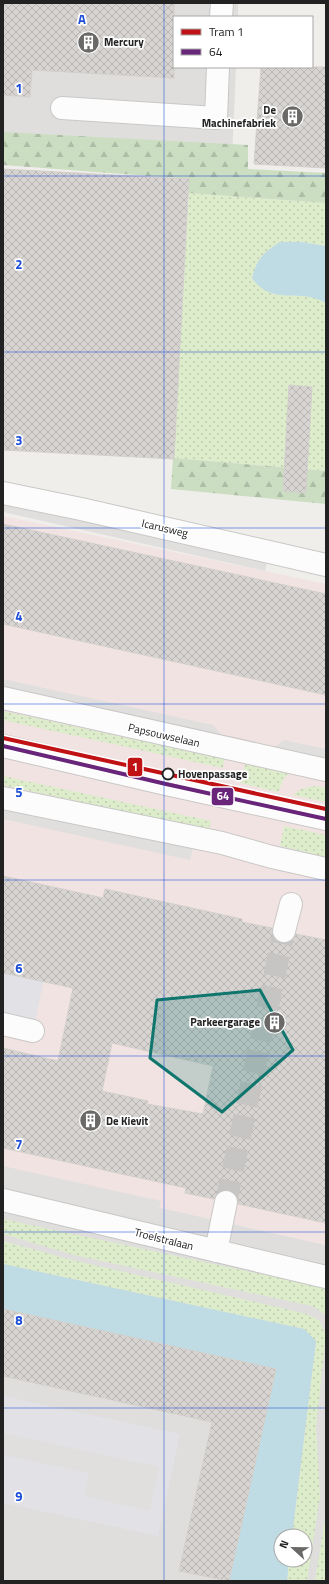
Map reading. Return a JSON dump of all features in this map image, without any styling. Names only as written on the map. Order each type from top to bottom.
[{"type":"street","points":[[221,16],[222,3]]},
{"type":"street","points":[[62,108],[216,118],[218,68]]},
{"type":"street","name":"Icarusweg","points":[[3,493],[81,509],[326,565]]},
{"type":"street","name":"Papsouwselaan","points":[[3,698],[326,770]]},
{"type":"street","points":[[3,746],[326,819]]},
{"type":"street","points":[[3,798],[222,843],[272,857],[326,869]]},
{"type":"street","points":[[284,931],[291,904]]},
{"type":"street","points":[[3,1024],[33,1031]]},
{"type":"street","name":"Troelstralaan","points":[[3,1200],[326,1277]]},
{"type":"street","points":[[216,1251],[226,1202]]},
{"type":"highlighted area","points":[[260,990],[293,1050],[222,1112],[150,1058],[157,1000]]},
{"type":"shaded area","points":[[3,3],[238,3],[238,16],[173,16],[173,68],[236,68],[232,157],[3,144]]},
{"type":"shaded area","points":[[3,503],[267,563],[265,571],[3,512]]},
{"type":"shaded area","points":[[3,516],[326,584],[326,1245],[3,1172]]},
{"type":"shaded area","points":[[3,679],[213,725],[223,737],[3,691]]},
{"type":"shaded area","points":[[284,740],[326,749],[326,760],[272,749]]},
{"type":"shaded area","points":[[3,807],[193,848],[190,860],[3,819]]},
{"type":"shaded area","points":[[3,961],[46,971],[33,1031],[3,1024]]},
{"type":"shaded area","points":[[3,1166],[161,1201],[156,1222],[3,1188]]},
{"type":"shaded area","points":[[3,1172],[326,1245],[326,1581],[3,1581]]},
{"type":"shaded area","points":[[3,1396],[180,1434],[158,1536],[3,1503]]},
{"type":"shaded area","points":[[3,1396],[180,1434],[158,1536],[3,1503],[3,1455],[89,1473],[84,1496],[150,1511],[159,1467],[3,1433]]},
{"type":"green space","points":[[3,132],[248,145],[248,169],[326,173],[326,203],[189,193],[189,179],[3,165]]},
{"type":"green space","points":[[189,193],[326,203],[326,246],[301,242],[271,294],[317,297],[326,303],[326,471],[173,458]]},
{"type":"green space","points":[[173,458],[326,471],[326,504],[171,489]]},
{"type":"green space","points":[[3,711],[224,759],[223,768],[3,720]]},
{"type":"green space","points":[[245,764],[289,774],[284,778],[278,792],[240,783]]},
{"type":"green space","points":[[3,776],[211,821],[209,830],[3,785]]},
{"type":"green space","points":[[315,786],[326,788],[326,802],[293,795],[301,789]]},
{"type":"green space","points":[[284,826],[326,835],[326,857],[280,846]]},
{"type":"green space","points":[[3,1219],[326,1288],[326,1315],[312,1306],[74,1255],[3,1234]]},
{"type":"green space","points":[[3,1241],[72,1260],[307,1314],[319,1320],[326,1335],[316,1427],[320,1496],[313,1542],[313,1528],[293,1528],[316,1341],[304,1329],[3,1264]]},
{"type":"green space","points":[[326,1512],[326,1581],[315,1581]]},
{"type":"green space","points":[[288,1568],[309,1568],[307,1581],[287,1581]]},
{"type":"water","points":[[280,242],[301,242],[326,246],[326,303],[306,296],[268,292],[260,287],[252,278],[256,265],[262,257]]},
{"type":"water","points":[[3,1264],[304,1329],[316,1341],[293,1528],[273,1528],[273,1568],[288,1568],[287,1581],[229,1581],[276,1369],[3,1309]]},
{"type":"building","name":"Mercury","points":[[3,3],[174,3],[174,78],[32,70],[30,97],[3,95]]},
{"type":"building","name":"De Machinefabriek","points":[[326,67],[326,168],[254,164],[261,68]]},
{"type":"building","points":[[3,169],[189,179],[174,459],[3,450]]},
{"type":"building","points":[[289,385],[312,387],[306,493],[283,491]]},
{"type":"building","points":[[3,524],[326,594],[326,695],[3,624]]},
{"type":"building","points":[[3,876],[103,898],[105,889],[242,919],[242,922],[272,928],[272,934],[275,940],[281,943],[287,943],[293,940],[296,934],[326,940],[326,1223],[238,1204],[238,1198],[235,1193],[229,1190],[222,1190],[217,1193],[214,1199],[185,1193],[186,1188],[3,1148],[3,1048],[58,1061],[73,988],[3,973]],"holes":[[[112,1043],[213,1066],[203,1114],[147,1104],[148,1101],[102,1091]]]},
{"type":"building","points":[[3,1309],[276,1369],[229,1581],[179,1571],[212,1422],[3,1376]]},
{"type":"tunnel","points":[[226,1202],[284,931]]},
{"type":"tram line","name":"1","points":[[3,738],[326,809]]},
{"type":"transit line","name":"64","points":[[3,746],[326,819]]},
{"type":"place","name":"Mercury","points":[[88,42]]},
{"type":"place","name":"De Machinefabriek","points":[[292,116]]},
{"type":"place","name":"Hovenpassage","points":[[168,774]]},
{"type":"place","name":"Parkeergarage","points":[[275,1022]]},
{"type":"place","name":"De Kievit","points":[[91,1121]]}]
